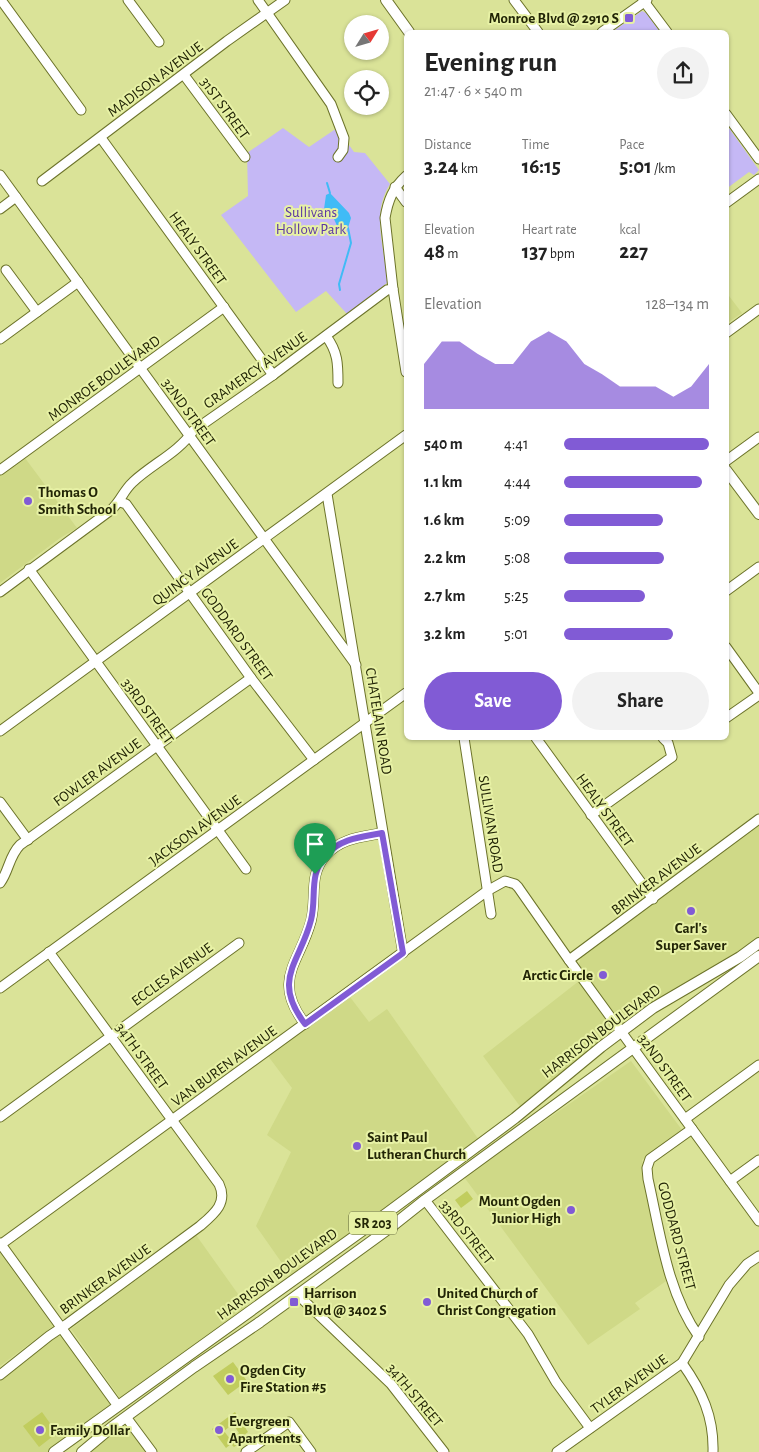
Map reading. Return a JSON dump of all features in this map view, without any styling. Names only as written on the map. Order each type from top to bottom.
[{"type":"main road","points":[[386,0],[408,30]]},
{"type":"main road","points":[[729,474],[759,514]]},
{"type":"main road","name":"HARRISON BOULEVARD","points":[[54,1452],[183,1358],[221,1334],[515,1118],[621,1031],[669,997],[740,957],[759,943]]},
{"type":"main road","name":"HARRISON BOULEVARD","points":[[82,1452],[126,1416],[298,1295],[759,956]]},
{"type":"street","points":[[1,0],[81,110]]},
{"type":"street","points":[[128,0],[159,42]]},
{"type":"street","points":[[258,0],[331,104],[344,138],[343,150],[338,157]]},
{"type":"street","name":"MADISON AVENUE","points":[[42,181],[285,0]]},
{"type":"street","points":[[514,0],[536,30]]},
{"type":"street","points":[[605,30],[645,1],[666,30]]},
{"type":"street","name":"31ST STREET","points":[[184,75],[244,157]]},
{"type":"street","points":[[729,118],[759,159]]},
{"type":"street","name":"HEALY STREET","points":[[101,138],[273,375]]},
{"type":"street","name":"32ND STREET","points":[[0,175],[356,665]]},
{"type":"street","points":[[404,178],[395,186],[387,207],[386,230],[404,359]]},
{"type":"street","points":[[729,201],[759,179]]},
{"type":"street","points":[[395,186],[404,199]]},
{"type":"street","points":[[0,209],[16,197]]},
{"type":"street","points":[[6,270],[37,312]]},
{"type":"street","points":[[0,339],[78,282]]},
{"type":"street","name":"GRAMERCY AVENUE","points":[[0,592],[120,502],[123,494],[134,480],[185,442],[193,431],[273,375],[387,290],[393,289]]},
{"type":"street","name":"MONROE BOULEVARD","points":[[0,470],[224,307]]},
{"type":"street","points":[[729,331],[759,309]]},
{"type":"street","points":[[326,336],[338,356],[338,383]]},
{"type":"street","name":"QUINCY AVENUE","points":[[0,731],[404,437]]},
{"type":"street","points":[[729,459],[759,437]]},
{"type":"street","name":"CHATELAIN ROAD","points":[[327,494],[403,953]]},
{"type":"street","name":"GODDARD STREET","points":[[120,502],[126,504],[251,678],[314,760]]},
{"type":"street","points":[[729,589],[759,567]]},
{"type":"street","name":"33RD STREET","points":[[29,570],[246,869]]},
{"type":"street","points":[[729,651],[759,694],[729,716]]},
{"type":"street","name":"FOWLER AVENUE","points":[[0,883],[6,874],[13,854],[28,840],[251,678]]},
{"type":"street","name":"JACKSON AVENUE","points":[[0,988],[404,694]]},
{"type":"street","name":"SULLIVAN ROAD","points":[[464,740],[491,914]]},
{"type":"street","name":"HEALY STREET","points":[[537,740],[653,899]]},
{"type":"street","points":[[592,815],[672,757],[668,743],[665,740]]},
{"type":"street","points":[[0,802],[28,840]]},
{"type":"street","name":"BRINKER AVENUE","points":[[569,960],[759,819]]},
{"type":"street","points":[[305,1024],[291,998],[289,980],[293,961],[311,921],[312,887],[317,867],[330,851],[340,843],[382,833]]},
{"type":"street","name":"32ND STREET","points":[[487,891],[505,881],[515,884],[759,1221]]},
{"type":"street","name":"VAN BUREN AVENUE","points":[[0,1244],[487,891]]},
{"type":"street","name":"ECCLES AVENUE","points":[[0,1117],[239,943]]},
{"type":"street","name":"34TH STREET","points":[[50,952],[219,1184],[223,1196],[222,1202]]},
{"type":"street","points":[[685,1119],[759,1065]]},
{"type":"street","name":"GODDARD STREET","points":[[692,1129],[650,1159],[647,1168],[670,1276],[690,1325],[699,1338]]},
{"type":"street","points":[[730,1181],[759,1160]]},
{"type":"street","name":"33RD STREET","points":[[425,1200],[528,1334],[556,1382],[590,1428]]},
{"type":"street","name":"BRINKER AVENUE","points":[[0,1375],[200,1226],[210,1218],[222,1202]]},
{"type":"street","points":[[0,1244],[118,1406]]},
{"type":"street","name":"TYLER AVENUE","points":[[557,1452],[682,1363],[699,1338],[729,1285],[747,1264],[759,1256]]},
{"type":"street","name":"34TH STREET","points":[[298,1295],[391,1384],[444,1452]]},
{"type":"street","points":[[682,1363],[703,1395],[709,1411],[713,1452]]},
{"type":"street","points":[[126,1416],[152,1452]]},
{"type":"street","points":[[246,1452],[289,1422],[311,1452]]},
{"type":"shaded area","points":[[729,296],[742,313],[729,322]]},
{"type":"shaded area","name":"Thomas O Smith School","points":[[25,458],[77,528],[60,538],[0,583],[0,471],[2,474]]},
{"type":"shaded area","points":[[759,823],[759,937],[632,1030],[626,1029],[579,964],[581,957],[695,869],[741,838]]},
{"type":"shaded area","points":[[579,981],[617,1034],[522,1109],[483,1056]]},
{"type":"shaded area","points":[[350,997],[369,1022],[387,1009],[479,1140],[291,1276],[256,1226],[291,1152],[267,1135],[292,1088],[268,1056]]},
{"type":"shaded area","name":"Mount Ogden Junior High","points":[[631,1061],[682,1130],[642,1160],[669,1279],[635,1303],[640,1309],[588,1345],[464,1177]]},
{"type":"shaded area","points":[[196,1235],[248,1308],[123,1398],[120,1398],[71,1329]]},
{"type":"shaded area","points":[[0,1253],[53,1326],[0,1366]]},
{"type":"shaded area","points":[[57,1336],[62,1337],[110,1403],[110,1407],[49,1452],[0,1452],[0,1378]]},
{"type":"shaded area","points":[[126,1425],[146,1452],[88,1452]]},
{"type":"green space","points":[[642,11],[646,13],[659,30],[615,30]]},
{"type":"green space","name":"Sullivans Hollow Park","points":[[283,128],[309,147],[337,128],[354,152],[365,153],[390,184],[384,196],[380,220],[387,283],[347,314],[326,291],[296,312],[221,215],[248,196],[247,153]]},
{"type":"green space","points":[[729,128],[759,170],[754,175],[749,172],[729,187]]},
{"type":"water","points":[[330,193],[349,213],[351,218],[348,228],[338,228],[334,219],[324,209],[326,195]]},
{"type":"building","points":[[467,1191],[473,1199],[461,1208],[455,1200]]},
{"type":"building","name":"Ogden City Fire Station #5","points":[[233,1362],[247,1381],[228,1395],[213,1376]]},
{"type":"building","name":"Family Dollar","points":[[42,1412],[57,1433],[39,1447],[23,1426]]},
{"type":"building","name":"Evergreen Apartments","points":[[235,1412],[248,1432],[243,1436],[245,1439],[234,1447],[231,1444],[226,1448],[212,1429]],"holes":[[[233,1424],[239,1433],[230,1439],[224,1431]]]},
{"type":"waterway","points":[[327,183],[330,193]]},
{"type":"waterway","points":[[340,290],[339,284],[351,243],[348,228]]},
{"type":"place","name":"Monroe Blvd @ 2910 S","points":[[629,18]]},
{"type":"place","name":"Thomas O Smith School","points":[[28,501]]},
{"type":"place","name":"Carl's Super Saver","points":[[691,911]]},
{"type":"place","name":"Arctic Circle","points":[[603,975]]},
{"type":"place","name":"Saint Paul Lutheran Church","points":[[357,1146]]},
{"type":"place","name":"Mount Ogden Junior High","points":[[571,1210]]},
{"type":"place","name":"Harrison Blvd @ 3402 S","points":[[294,1302]]},
{"type":"place","name":"United Church of Christ Congregation","points":[[427,1302]]},
{"type":"place","name":"Ogden City Fire Station #5","points":[[230,1379]]},
{"type":"place","name":"Family Dollar","points":[[40,1430]]},
{"type":"place","name":"Evergreen Apartments","points":[[219,1430]]},
{"type":"route","points":[[382,833],[403,953],[305,1024],[294,1007],[289,990],[289,980],[293,961],[311,921],[312,887],[315,874],[320,862],[340,843],[382,833]]}]
